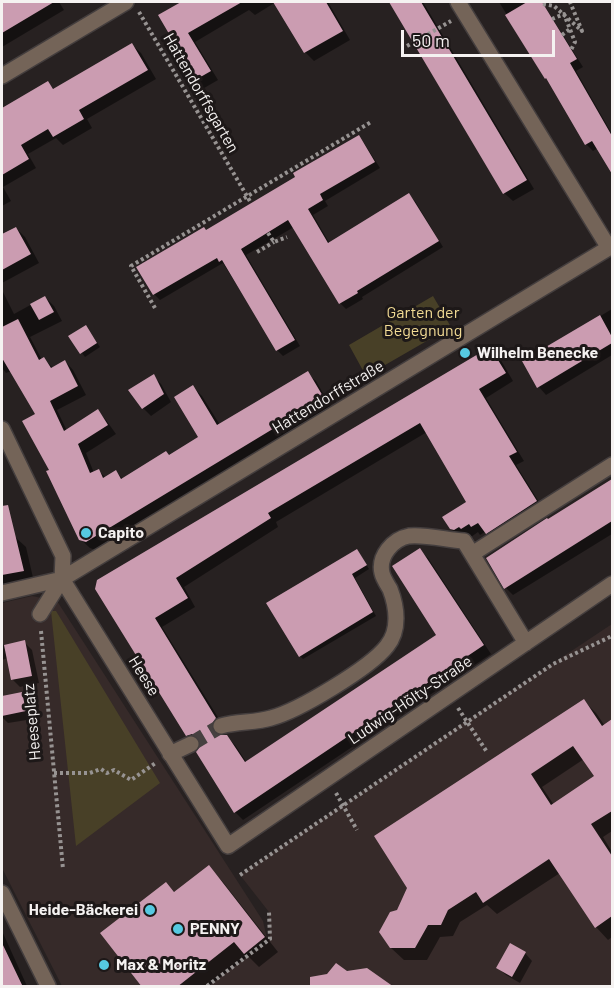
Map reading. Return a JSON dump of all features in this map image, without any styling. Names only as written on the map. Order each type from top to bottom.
[{"type":"street","points":[[2,76],[126,2]]},
{"type":"street","points":[[462,7],[611,247]]},
{"type":"street","name":"Hattendorffstraße","points":[[62,579],[611,247]]},
{"type":"street","points":[[2,429],[63,556],[62,579],[40,614]]},
{"type":"street","points":[[472,554],[612,465]]},
{"type":"street","points":[[221,726],[232,722],[267,720],[298,708],[373,660],[388,645],[396,630],[396,607],[381,572],[384,554],[396,540],[410,536],[464,541],[526,643]]},
{"type":"street","points":[[2,593],[62,579]]},
{"type":"street","name":"Heese","points":[[62,579],[228,846]]},
{"type":"street","name":"Ludwig-Hölty-Straße","points":[[228,846],[612,584]]},
{"type":"street","points":[[170,754],[191,744]]},
{"type":"street","points":[[2,892],[48,987]]},
{"type":"path","points":[[543,4],[554,6],[582,31],[570,2]]},
{"type":"path","points":[[407,46],[462,7]]},
{"type":"path","name":"Hattendorffsgarten","points":[[139,11],[251,203]]},
{"type":"path","points":[[552,19],[564,14]]},
{"type":"path","points":[[564,14],[575,42],[571,50]]},
{"type":"path","points":[[562,35],[570,29]]},
{"type":"path","points":[[155,308],[131,266],[370,122]]},
{"type":"path","points":[[268,233],[274,242]]},
{"type":"path","points":[[257,252],[286,237]]},
{"type":"path","name":"Heeseplatz","points":[[40,614],[63,869]]},
{"type":"path","points":[[240,875],[553,664],[612,636]]},
{"type":"path","points":[[450,695],[487,752]]},
{"type":"path","points":[[54,773],[90,773],[101,769],[107,773],[114,770],[131,780],[170,754]]},
{"type":"path","points":[[333,788],[357,830]]},
{"type":"path","points":[[207,987],[270,939],[269,912]]},
{"type":"shaded area","points":[[32,596],[57,601],[263,921],[267,939],[205,986],[62,986],[2,868],[2,603]]},
{"type":"shaded area","points":[[612,624],[612,986],[207,986],[270,939],[269,912],[240,875]]},
{"type":"green space","name":"Garten der Begegnung","points":[[433,296],[451,327],[366,376],[349,345]]},
{"type":"green space","points":[[51,611],[56,611],[160,783],[76,846]]},
{"type":"building","points":[[2,2],[54,2],[2,33]]},
{"type":"building","points":[[181,2],[242,2],[188,33],[211,71],[190,83],[179,65],[185,61],[158,15]]},
{"type":"building","points":[[273,2],[326,2],[343,31],[304,53]]},
{"type":"building","points":[[389,2],[421,2],[527,180],[503,194]]},
{"type":"building","points":[[527,2],[542,2],[577,59],[570,63],[612,136],[612,174],[592,141],[585,145],[546,78],[505,15]]},
{"type":"building","points":[[132,43],[148,70],[79,110],[84,119],[53,137],[48,129],[21,145],[29,159],[2,175],[2,108],[48,81],[53,89]]},
{"type":"building","points":[[359,135],[375,162],[320,194],[323,200],[308,209],[328,243],[409,193],[439,241],[339,304],[288,220],[241,249],[295,340],[276,351],[222,260],[219,262],[217,258],[153,295],[136,267],[204,227],[206,230],[295,177],[293,173]]},
{"type":"building","points":[[16,227],[31,254],[2,270],[2,234]]},
{"type":"building","points":[[45,296],[54,312],[39,320],[30,304]]},
{"type":"building","points":[[600,315],[612,337],[612,343],[537,388],[522,361]]},
{"type":"building","points":[[18,319],[39,360],[44,357],[51,368],[65,360],[78,386],[50,401],[64,431],[98,409],[108,425],[78,444],[90,473],[99,469],[103,478],[116,470],[121,479],[166,451],[169,455],[198,437],[174,397],[193,385],[217,425],[308,371],[324,398],[86,542],[79,540],[46,471],[49,470],[22,421],[35,414],[2,358],[2,327]]},
{"type":"building","points":[[86,325],[97,343],[80,354],[68,336]]},
{"type":"building","points":[[490,347],[506,373],[479,389],[517,452],[509,456],[537,501],[486,534],[478,523],[471,527],[469,524],[461,529],[459,527],[454,530],[450,529],[442,517],[466,502],[420,423],[268,513],[271,518],[176,578],[188,598],[155,618],[216,718],[212,724],[214,732],[227,735],[245,762],[436,635],[392,566],[420,548],[484,645],[234,813],[196,752],[201,745],[199,739],[192,734],[186,736],[95,589],[97,580]]},
{"type":"building","points":[[154,374],[164,394],[142,409],[128,390]]},
{"type":"building","points":[[612,479],[612,521],[504,589],[486,558]]},
{"type":"building","points":[[8,505],[24,571],[2,575],[2,506]]},
{"type":"building","points":[[357,549],[367,565],[352,574],[373,612],[299,657],[266,603]]},
{"type":"building","points":[[25,640],[32,676],[11,680],[4,645]]},
{"type":"building","points":[[22,692],[26,711],[2,716],[2,696]]},
{"type":"building","points":[[584,699],[602,726],[612,719],[612,811],[591,824],[612,856],[612,916],[595,928],[549,859],[483,903],[476,892],[448,910],[441,925],[428,925],[415,948],[390,948],[379,932],[390,912],[397,910],[407,888],[374,836]],"holes":[[[573,746],[594,776],[551,805],[531,774]]]},
{"type":"building","name":"PENNY","points":[[209,865],[265,937],[244,954],[234,942],[177,987],[142,987],[100,933],[166,882],[174,892]]},
{"type":"building","points":[[2,943],[23,987],[2,987]]},
{"type":"building","points":[[510,943],[526,952],[512,977],[496,968]]},
{"type":"building","points":[[336,963],[347,971],[367,968],[394,987],[310,987],[310,977],[327,974]]},
{"type":"tunnel","points":[[191,744],[221,726]]},
{"type":"place","name":"Wilhelm Benecke","points":[[465,353]]},
{"type":"place","name":"Capito","points":[[86,533]]},
{"type":"place","name":"Heide-Bäckerei","points":[[150,910]]},
{"type":"place","name":"PENNY","points":[[178,929]]},
{"type":"place","name":"Max & Moritz","points":[[104,965]]}]
